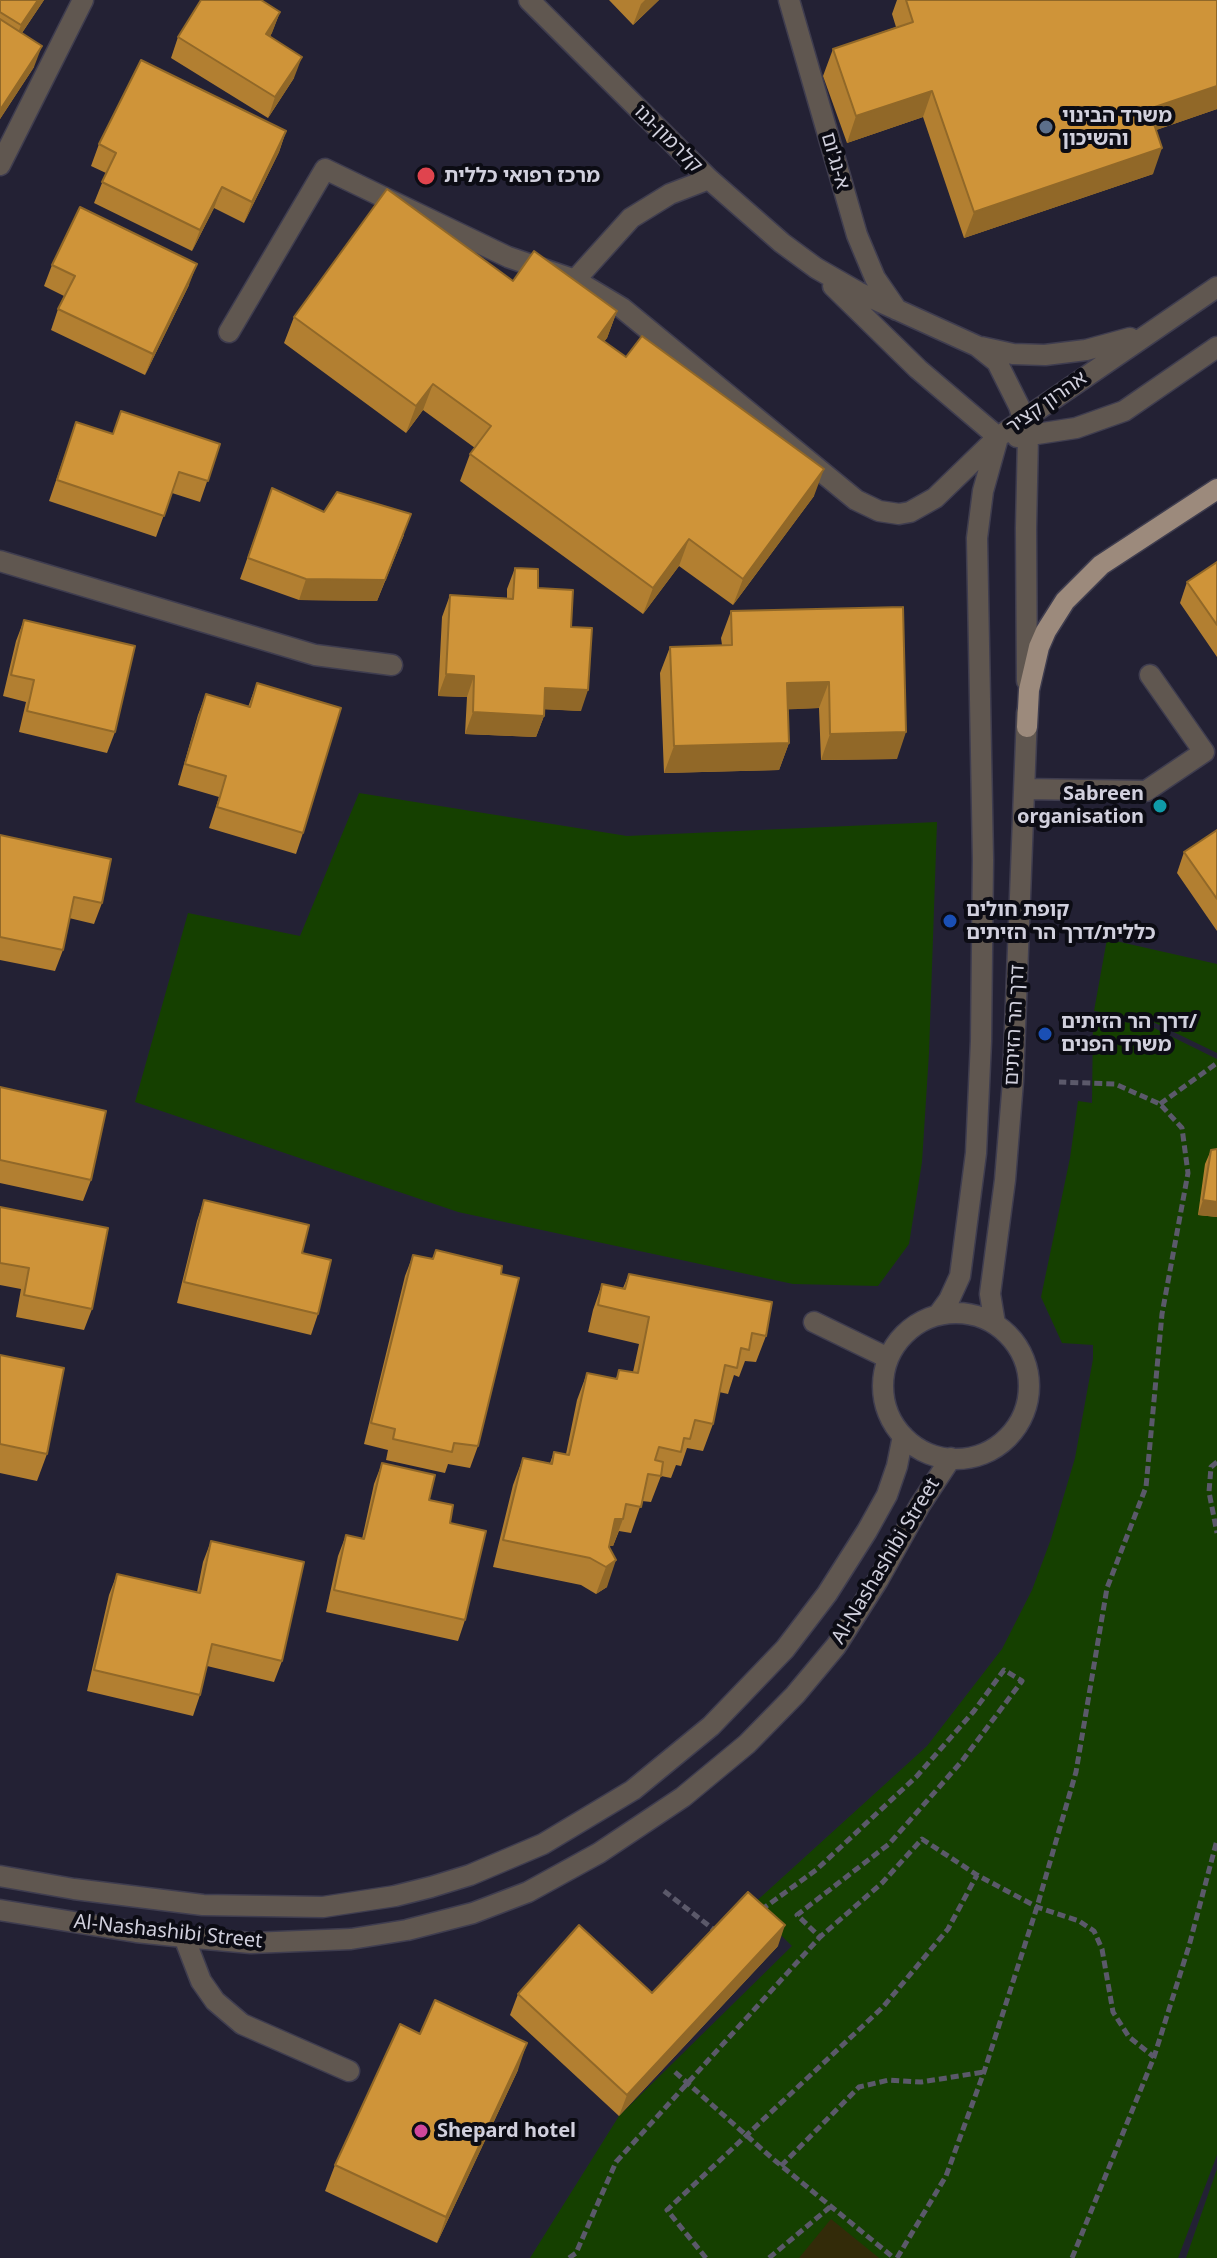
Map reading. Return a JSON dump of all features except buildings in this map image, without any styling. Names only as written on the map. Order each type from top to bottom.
[{"type":"main road","points":[[1027,727],[1029,690],[1039,647],[1065,601],[1101,565],[1217,489]]},
{"type":"street","points":[[0,165],[83,0]]},
{"type":"street","name":"קלרמון-גנו","points":[[529,0],[709,179],[782,243],[816,268],[900,313],[988,353],[1005,373],[1026,428]]},
{"type":"street","name":"א-נג'ום","points":[[789,0],[857,235],[875,278],[900,313]]},
{"type":"street","points":[[229,332],[325,169],[508,257],[575,280],[622,308],[840,488],[879,511],[899,514],[924,505],[998,437]]},
{"type":"street","points":[[575,280],[631,218],[670,194],[709,179]]},
{"type":"street","name":"קלרמון-גנו","points":[[816,268],[918,369],[998,437]]},
{"type":"street","name":"אהרון קציר","points":[[1026,428],[1166,320],[1217,287]]},
{"type":"street","points":[[977,346],[1025,355],[1069,353],[1134,337],[1166,320]]},
{"type":"street","name":"אהרון קציר","points":[[998,437],[1026,428],[1076,428],[1124,411],[1217,347]]},
{"type":"street","name":"דרך הר הזיתים","points":[[995,1324],[990,1294],[1005,1180],[1013,1081],[1026,789],[1026,428]]},
{"type":"street","name":"דרך הר הזיתים","points":[[938,1315],[960,1276],[976,1153],[983,890],[977,538],[983,491],[998,437]]},
{"type":"street","points":[[0,561],[315,655],[392,665]]},
{"type":"street","points":[[1026,789],[1146,791],[1204,752],[1150,675]]},
{"type":"street","points":[[957,1313],[976,1316],[995,1324],[1010,1336],[1021,1353],[1027,1372],[1028,1391],[1024,1410],[1015,1429],[1002,1443],[968,1458],[933,1455],[917,1447],[903,1436],[891,1419],[884,1400],[883,1380],[888,1358],[900,1339],[917,1324],[938,1315],[957,1313]]},
{"type":"street","points":[[814,1322],[888,1358]]},
{"type":"street","name":"Al-Nashashibi Street","points":[[0,1876],[74,1889],[203,1905],[323,1907],[431,1887],[470,1875],[543,1844],[633,1790],[711,1726],[785,1649],[827,1594],[887,1495],[903,1436]]},
{"type":"street","name":"Al-Nashashibi Street","points":[[0,1910],[136,1932],[251,1943],[351,1939],[407,1930],[473,1913],[514,1897],[599,1853],[683,1797],[747,1744],[795,1695],[836,1646],[951,1458]]},
{"type":"street","points":[[184,1937],[201,1981],[215,2001],[242,2024],[349,2071]]},
{"type":"path","points":[[1160,1104],[1217,1063]]},
{"type":"path","points":[[675,2072],[781,2166],[896,2258],[946,2176],[984,2072],[1037,1907],[1076,1772],[1107,1588],[1146,1487],[1162,1314],[1188,1173],[1182,1128],[1160,1104],[1115,1084],[1059,1082]]},
{"type":"path","points":[[1217,1462],[1211,1467],[1209,1492],[1217,1533]]},
{"type":"path","points":[[755,1914],[816,1870],[917,1776],[974,1711],[1004,1670],[1022,1681],[962,1761],[889,1844],[797,1915],[820,1937]]},
{"type":"path","points":[[569,2258],[576,2253],[616,2162],[820,1937],[882,1883],[922,1839],[977,1875],[1037,1907],[1079,1921],[1094,1931],[1102,1949],[1113,2012],[1129,2037],[1154,2057]]},
{"type":"path","points":[[1072,2258],[1154,2057],[1189,1946],[1217,1840]]},
{"type":"path","points":[[706,2258],[667,2210],[883,2007],[948,1929],[977,1875]]},
{"type":"path","points":[[664,1891],[723,1936]]},
{"type":"path","points":[[781,2166],[859,2087],[889,2080],[921,2082],[984,2072]]},
{"type":"path","points":[[769,2258],[830,2207]]},
{"type":"green space","points":[[359,793],[627,836],[937,822],[922,1162],[909,1244],[878,1286],[793,1284],[458,1212],[135,1102],[188,913],[300,936]]},
{"type":"green space","points":[[1107,939],[1217,964],[1217,1053],[1149,1020],[1094,1011]]},
{"type":"green space","points":[[1093,1019],[1146,1024],[1217,1059],[1217,2155],[1178,2258],[530,2258],[619,2116],[792,1946],[751,1906],[927,1746],[1002,1649],[1032,1590],[1075,1458],[1093,1359],[1093,1345],[1062,1343],[1041,1297],[1070,1158],[1078,1101],[1092,1103]]},
{"type":"green space","points":[[1217,2169],[1217,2258],[1186,2258]]},
{"type":"sand","points":[[831,2219],[879,2258],[799,2258]]},
{"type":"place","name":"משרד הבינוי והשיכון","points":[[1046,127]]},
{"type":"place","name":"מרכז רפואי כללית","points":[[426,176]]},
{"type":"place","name":"Sabreen organisation","points":[[1160,806]]},
{"type":"place","name":"קופת חולים כללית/דרך הר הזיתים","points":[[950,921]]},
{"type":"place","name":"דרך הר הזיתים/ משרד הפנים","points":[[1045,1034]]},
{"type":"place","name":"Shepard hotel","points":[[421,2131]]}]
